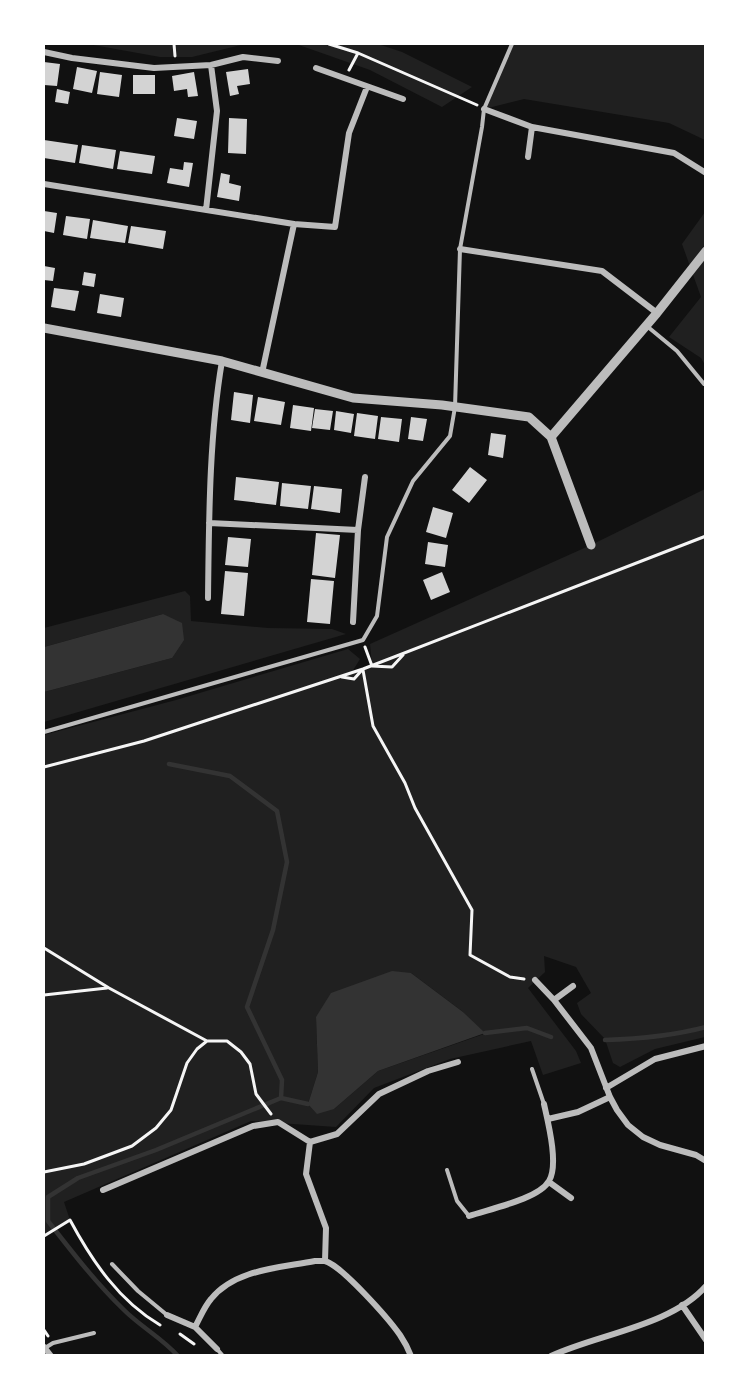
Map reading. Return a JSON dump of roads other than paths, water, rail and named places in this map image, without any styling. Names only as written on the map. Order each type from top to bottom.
[{"type":"street","points":[[44,52],[72,58],[154,68],[211,65],[243,57],[278,61]]},
{"type":"street","points":[[206,210],[217,111],[211,65]]},
{"type":"street","points":[[316,68],[403,99]]},
{"type":"street","points":[[44,184],[294,224],[335,227],[348,134],[367,87]]},
{"type":"street","points":[[484,109],[532,127],[674,153],[705,173]]},
{"type":"street","points":[[528,157],[532,127]]},
{"type":"street","points":[[262,373],[294,224]]},
{"type":"street","points":[[460,249],[602,271],[657,313]]},
{"type":"street","points":[[551,437],[657,313],[705,251]]},
{"type":"street","points":[[44,328],[222,361],[352,398],[455,407],[529,417],[551,437],[591,545]]},
{"type":"street","points":[[208,598],[209,523],[216,396],[222,361]]},
{"type":"street","points":[[353,622],[358,530],[364,477]]},
{"type":"street","points":[[209,523],[358,530]]},
{"type":"street","points":[[535,980],[554,1000],[591,1048],[606,1088],[628,1125],[643,1137],[660,1145],[696,1155],[705,1161]]},
{"type":"street","points":[[554,1000],[573,986]]},
{"type":"street","points":[[606,1088],[655,1059],[705,1046]]},
{"type":"street","points":[[104,1190],[253,1126],[278,1122],[310,1142],[337,1134],[379,1094],[428,1071],[458,1062]]},
{"type":"street","points":[[548,1119],[578,1112],[610,1096]]},
{"type":"street","points":[[469,1216],[532,1196],[549,1182],[553,1159],[544,1104]]},
{"type":"street","points":[[310,1142],[306,1174],[326,1228],[325,1261]]},
{"type":"street","points":[[549,1182],[571,1198]]},
{"type":"street","points":[[195,1328],[212,1298],[230,1282],[253,1273],[325,1261],[339,1269],[390,1323],[401,1336],[411,1356]]},
{"type":"street","points":[[551,1356],[669,1314],[705,1286]]},
{"type":"street","points":[[682,1305],[705,1340]]},
{"type":"street","points":[[167,1315],[195,1328],[217,1349]]},
{"type":"street","points":[[44,1348],[51,1356]]},
{"type":"lane","points":[[44,732],[363,640],[378,616],[387,537],[413,481],[450,436],[455,407],[460,249],[484,109],[512,44]]},
{"type":"lane","points":[[646,326],[677,351],[704,384]]},
{"type":"lane","points":[[532,1069],[544,1104]]},
{"type":"lane","points":[[447,1170],[457,1201],[469,1216]]},
{"type":"lane","points":[[112,1263],[138,1291],[167,1315]]},
{"type":"lane","points":[[44,1348],[53,1343],[94,1333]]},
{"type":"lane","points":[[217,1349],[223,1356]]},
{"type":"waterway","points":[[169,764],[230,776],[277,811],[287,862],[273,930],[247,1007],[282,1080],[281,1098]]},
{"type":"waterway","points":[[605,1040],[655,1037],[706,1027]]},
{"type":"waterway","points":[[485,1033],[527,1028],[551,1037]]},
{"type":"waterway","points":[[178,1356],[124,1310],[75,1256],[48,1221],[48,1197],[78,1178],[156,1150],[281,1098],[308,1104]]}]
